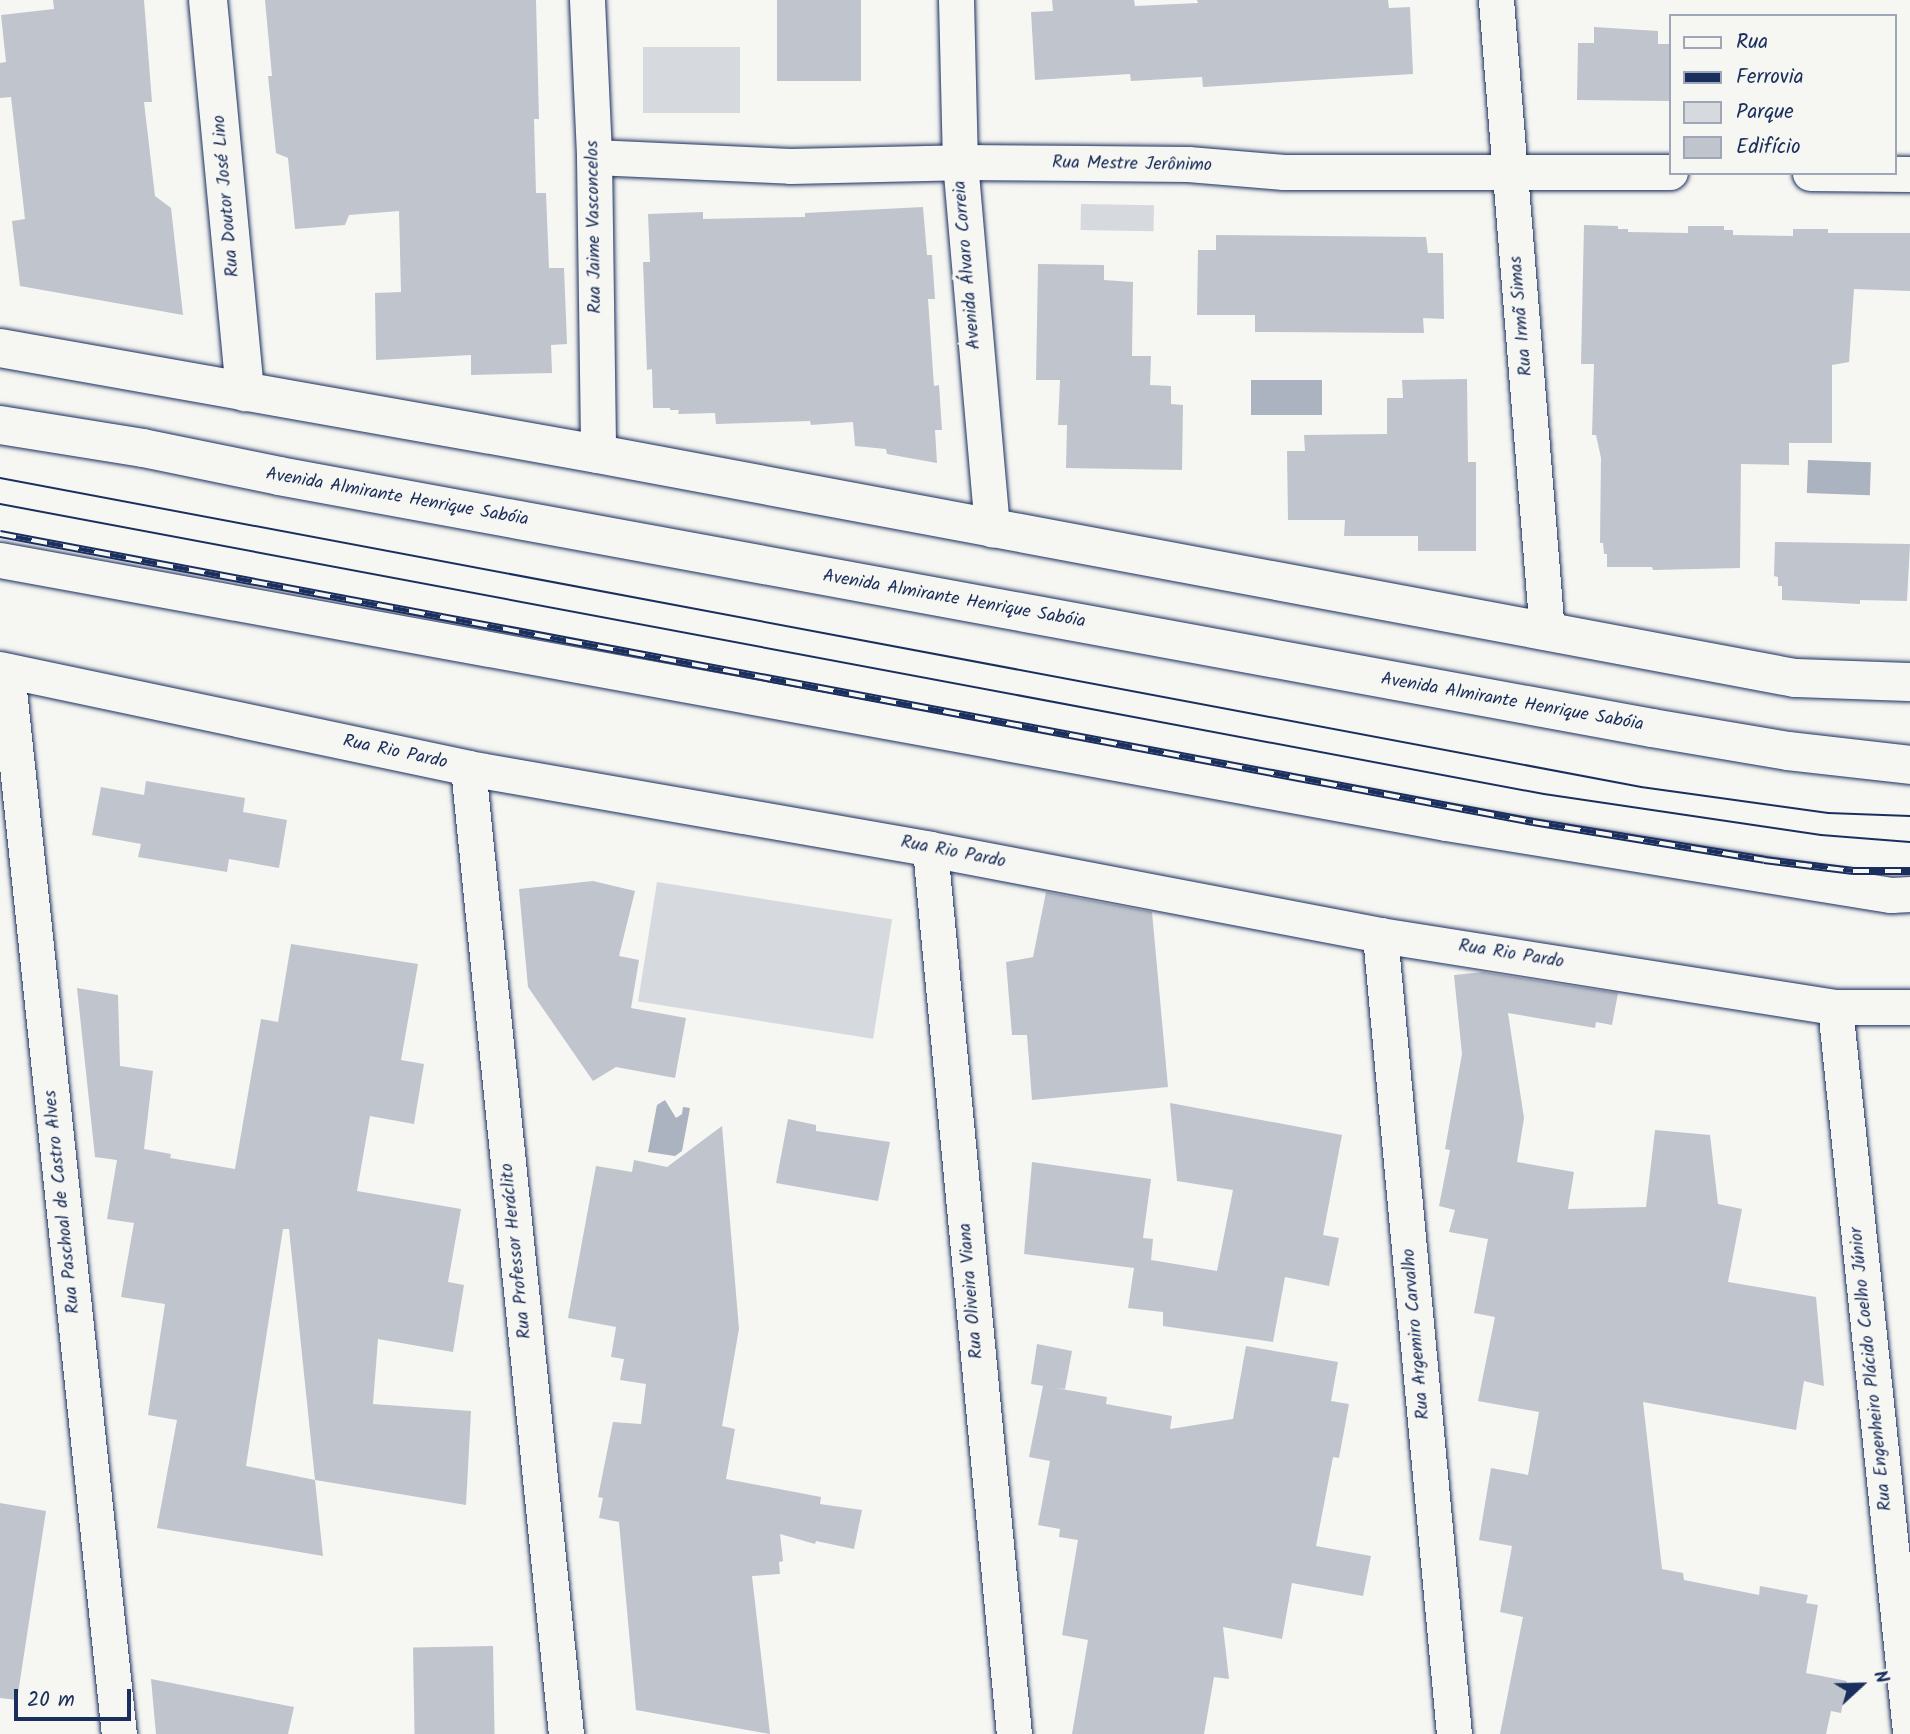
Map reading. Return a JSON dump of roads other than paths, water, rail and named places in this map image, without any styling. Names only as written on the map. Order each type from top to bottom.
[{"type":"main road","name":"Rua Doutor José Lino","points":[[208,0],[245,391]]},
{"type":"main road","points":[[0,348],[598,454],[992,530],[1795,678],[1910,682]]},
{"type":"main road","name":"Avenida Almirante Henrique Sabóia","points":[[0,425],[143,448],[279,476],[1652,729],[1788,751],[1910,765]]},
{"type":"street","name":"Rua Jaime Vasconcelos","points":[[587,0],[594,157],[598,454]]},
{"type":"street","name":"Avenida Álvaro Correia","points":[[956,0],[960,162],[992,530]]},
{"type":"street","name":"Rua Irmã Simas","points":[[1496,0],[1547,632]]},
{"type":"street","name":"Rua Mestre Jerônimo","points":[[594,157],[790,166],[960,162],[1188,163],[1284,172],[1668,172]]},
{"type":"street","points":[[0,560],[1446,822],[1892,895],[1910,894]]},
{"type":"street","name":"Rua Rio Pardo","points":[[4,670],[468,768],[930,849],[1380,935],[1835,1007],[1910,1007]]},
{"type":"street","name":"Rua Paschoal de Castro Alves","points":[[4,670],[119,1734]]},
{"type":"street","name":"Rua Professor Heráclito","points":[[468,768],[566,1734]]},
{"type":"street","name":"Rua Oliveira Viana","points":[[930,849],[1014,1734]]},
{"type":"street","name":"Rua Argemiro Carvalho","points":[[1380,935],[1454,1734]]},
{"type":"street","name":"Rua Engenheiro Plácido Coelho Júnior","points":[[1835,1007],[1910,1731]]},
{"type":"tram line","points":[[0,478],[1641,787],[1828,813],[1910,816]]},
{"type":"tram line","points":[[0,504],[1544,794],[1821,835],[1910,842]]},
{"type":"railway","points":[[0,534],[1533,822],[1764,860],[1853,871],[1910,871]]}]
